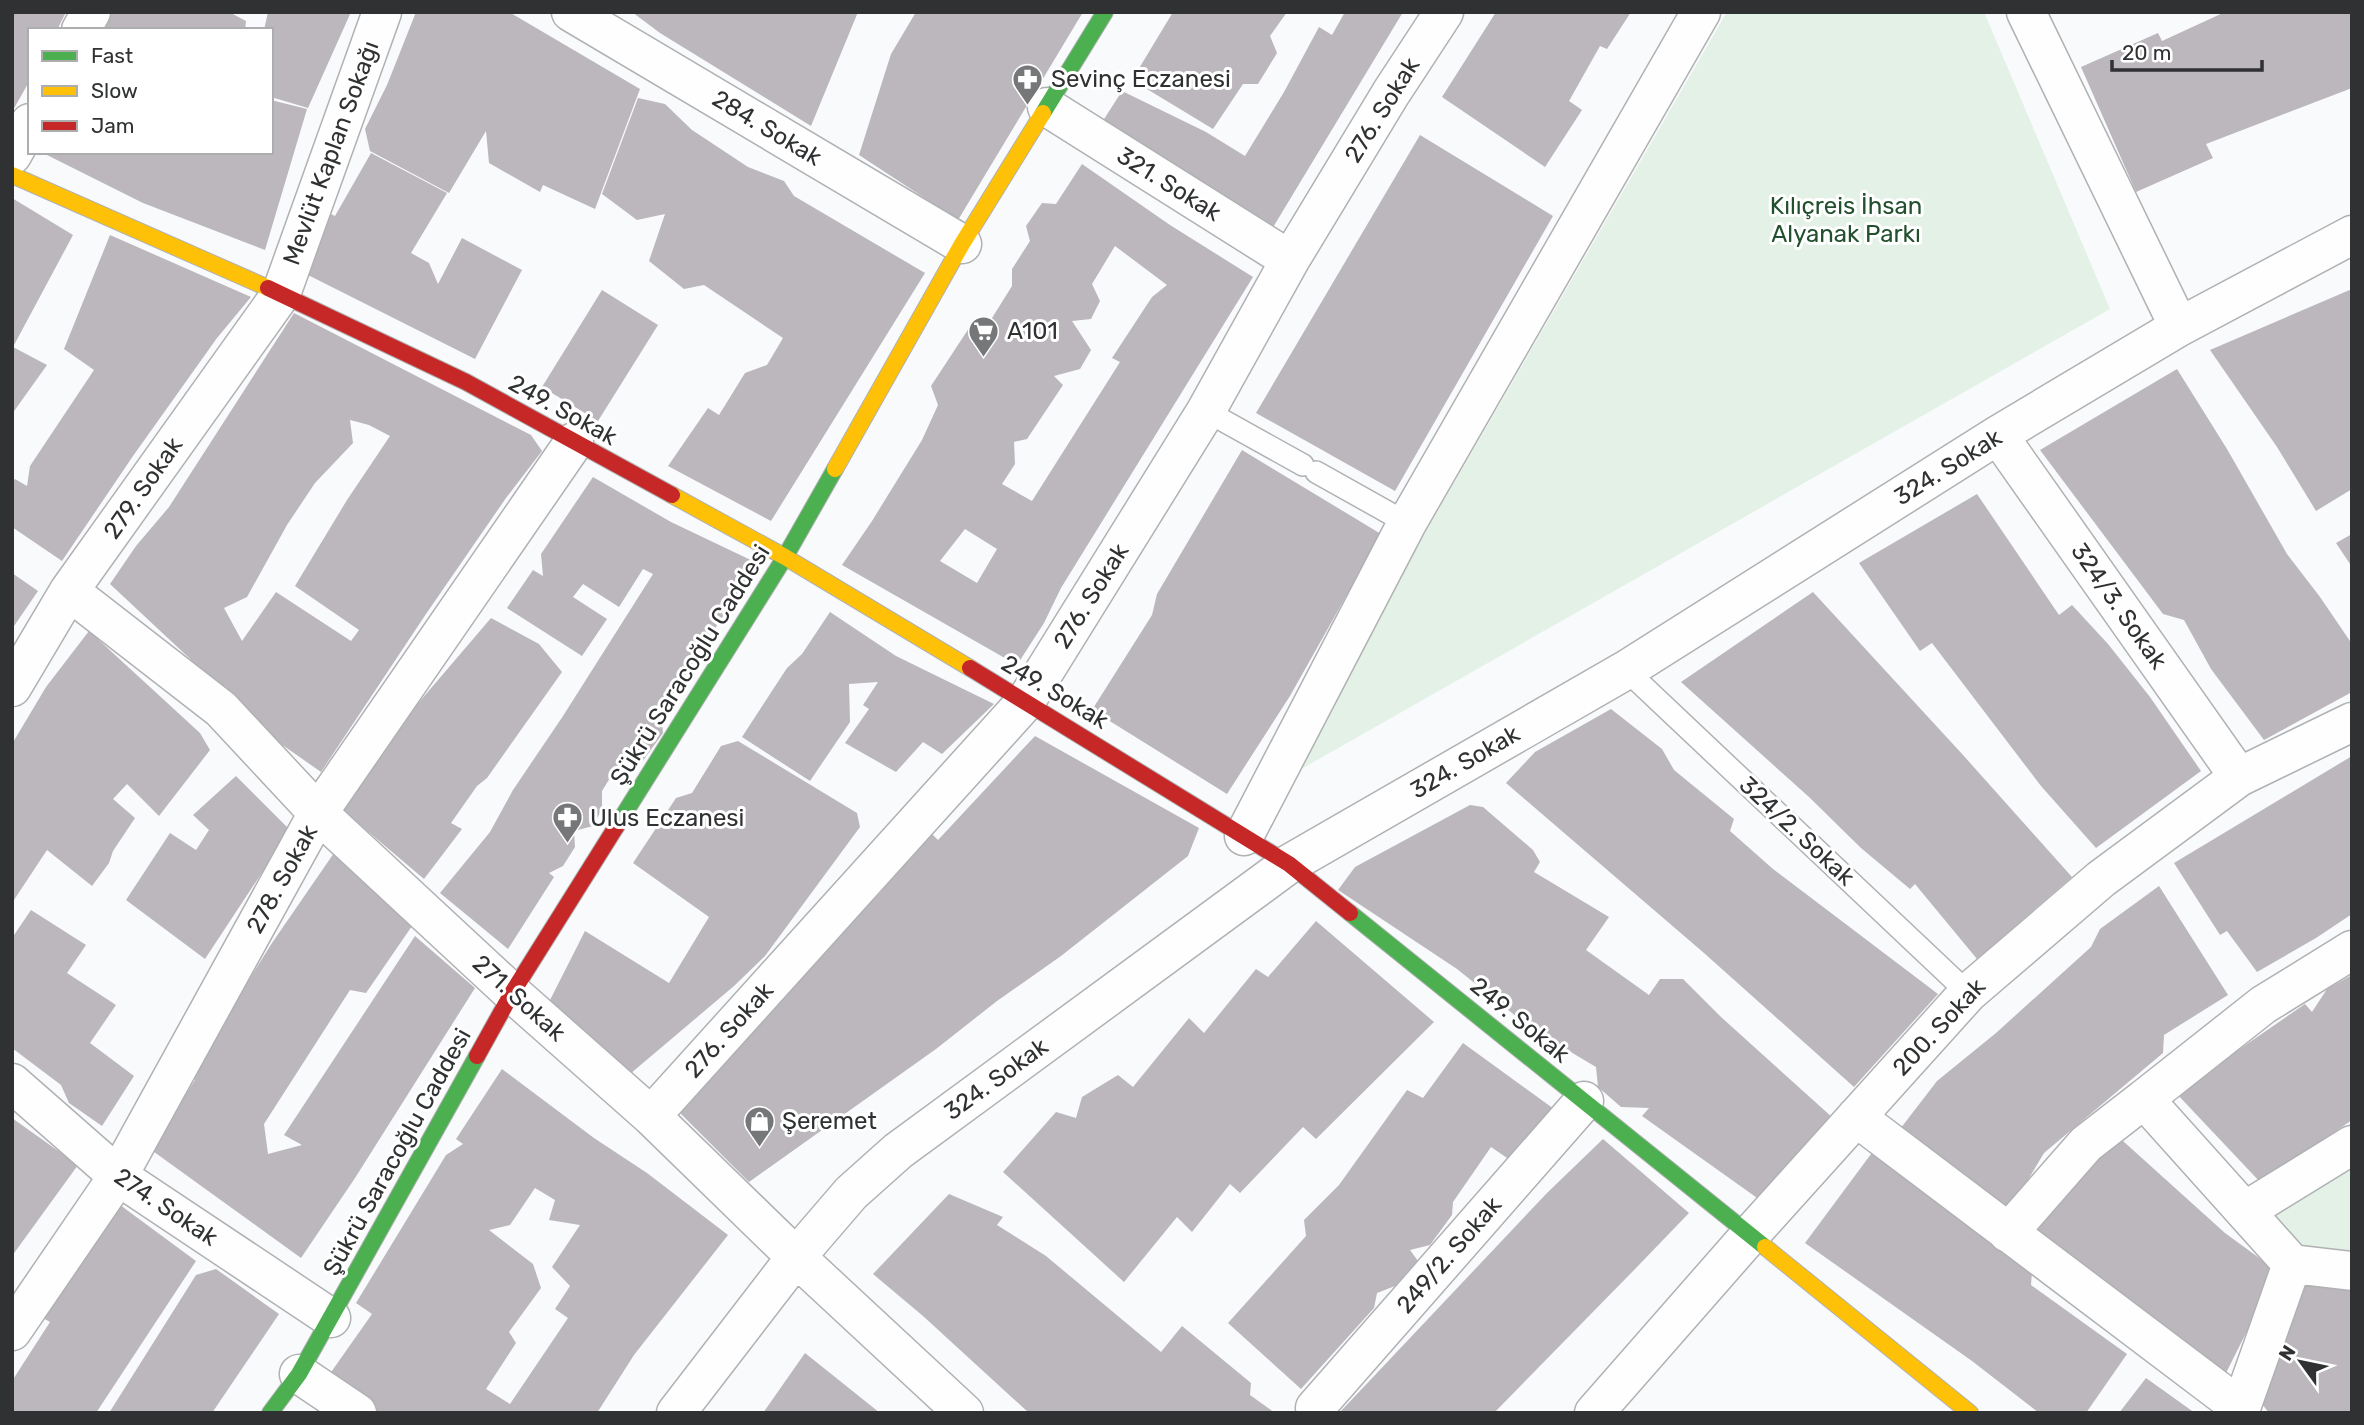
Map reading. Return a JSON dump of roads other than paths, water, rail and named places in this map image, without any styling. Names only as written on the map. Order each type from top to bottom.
[{"type":"street","points":[[82,28],[91,12]]},
{"type":"street","name":"Mevlüt Kaplan Sokağı","points":[[281,294],[382,12]]},
{"type":"street","name":"284. Sokak","points":[[571,12],[962,244]]},
{"type":"street","name":"Şükrü Saracoğlu Caddesi","points":[[270,1413],[299,1374],[512,993],[785,557],[962,244],[1105,12]]},
{"type":"street","name":"276. Sokak","points":[[651,1116],[1026,701],[1206,411],[1290,260],[1391,93],[1444,12]]},
{"type":"street","points":[[1244,836],[1406,523],[1701,12]]},
{"type":"street","points":[[2026,12],[2179,327]]},
{"type":"street","name":"321. Sokak","points":[[1047,107],[1290,260]]},
{"type":"street","points":[[12,155],[28,127]]},
{"type":"street","name":"249. Sokak","points":[[12,175],[281,294],[466,382],[785,557],[1026,701],[1289,864],[1970,1413]]},
{"type":"street","name":"324. Sokak","points":[[676,1413],[796,1257],[851,1193],[898,1151],[1289,864],[1626,670],[1998,435],[2179,327],[2352,235]]},
{"type":"street","name":"279. Sokak","points":[[12,687],[69,591],[281,294]]},
{"type":"street","name":"324/3. Sokak","points":[[1998,435],[2239,777]]},
{"type":"street","name":"278. Sokak","points":[[12,1331],[118,1176],[318,813],[574,442]]},
{"type":"street","name":"271. Sokak","points":[[69,591],[221,709],[318,813],[512,993],[651,1116],[796,1257],[964,1413]]},
{"type":"street","name":"200. Sokak","points":[[1594,1413],[1968,993],[2101,879],[2239,777],[2352,722]]},
{"type":"street","points":[[2008,1233],[2085,1144],[2263,1005],[2352,950]]},
{"type":"street","name":"274. Sokak","points":[[12,1083],[118,1176],[331,1318]]},
{"type":"street","points":[[2144,1100],[2292,1264],[2352,1271]]},
{"type":"street","name":"249/2. Sokak","points":[[1315,1408],[1584,1101]]},
{"type":"street","points":[[1856,1117],[2241,1408],[2292,1264]]},
{"type":"street","points":[[2245,1211],[2352,1145]]},
{"type":"street","points":[[299,1374],[356,1413]]},
{"type":"lane","points":[[1206,411],[1406,523]]},
{"type":"lane","name":"324/2. Sokak","points":[[1626,670],[1968,993]]},
{"type":"place","name":"Sevinç Eczanesi","points":[[1028,106]]},
{"type":"place","name":"A101","points":[[984,358]]},
{"type":"place","name":"Ulus Eczanesi","points":[[567,845]]},
{"type":"place","name":"Şeremet","points":[[759,1148]]},
{"type":"park label","name":"Kılıçreis İhsan Alyanak Parkı","points":[[1846,220]]}]
